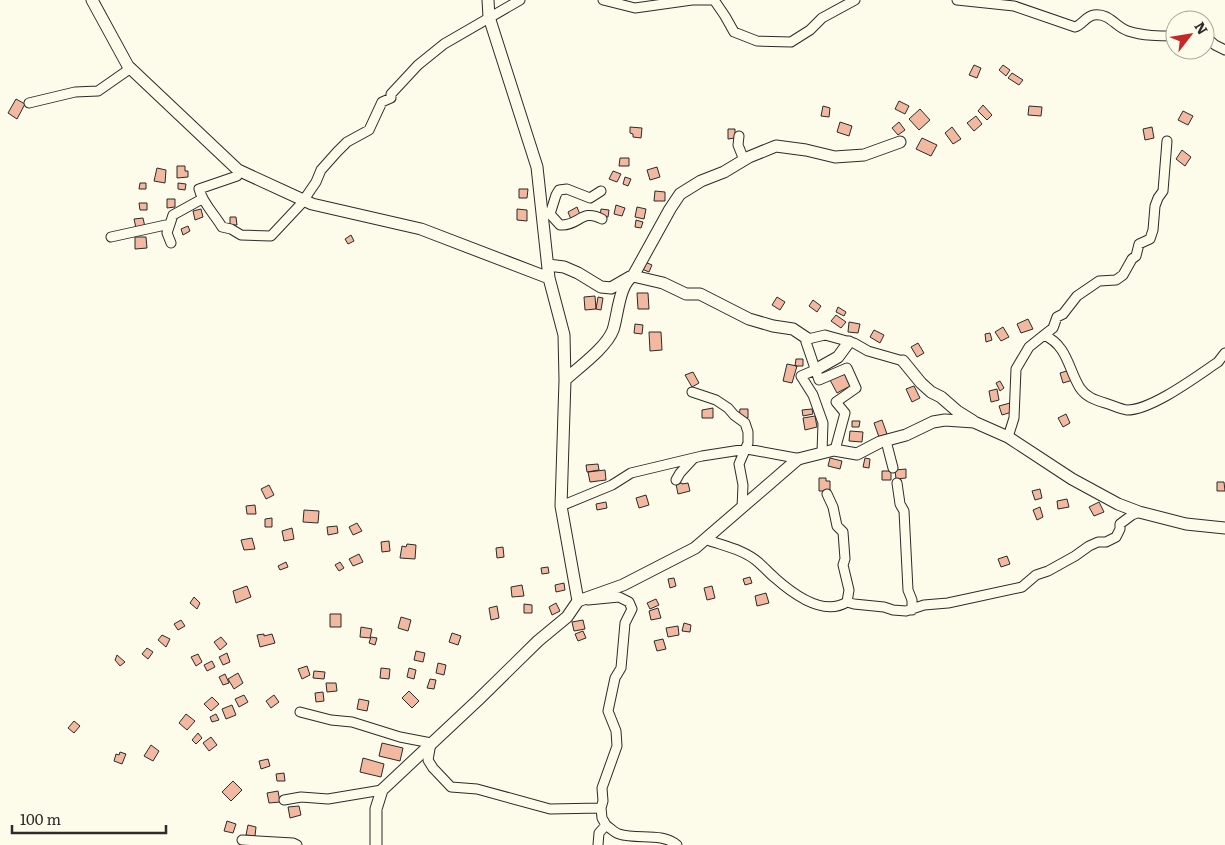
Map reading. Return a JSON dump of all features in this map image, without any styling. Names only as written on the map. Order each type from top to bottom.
[{"type":"street","points":[[92,0],[131,68],[238,170],[312,204],[421,229],[549,278]]},
{"type":"street","points":[[488,0],[489,17],[537,167],[546,212],[549,278],[564,335],[565,380],[560,506],[578,601]]},
{"type":"street","points":[[238,170],[237,176],[200,189],[202,199],[214,212],[222,227],[231,229],[241,235],[271,236],[304,200],[321,170],[347,142],[369,130],[382,102],[391,98],[391,94],[418,65],[444,44],[520,0]]},
{"type":"street","points":[[603,0],[636,8],[692,0],[714,0],[734,32],[757,41],[791,42],[810,30],[822,18],[855,0]]},
{"type":"street","points":[[958,0],[1014,6],[1075,28],[1093,15],[1107,16],[1129,32],[1165,36]]},
{"type":"street","points":[[29,103],[75,92],[98,91],[131,68]]},
{"type":"street","points":[[739,136],[738,145],[744,160]]},
{"type":"street","points":[[1008,437],[1014,418],[1016,369],[1029,348],[1053,328],[1057,317],[1063,314],[1077,296],[1099,281],[1116,280],[1123,276],[1132,259],[1136,256],[1139,244],[1150,239],[1153,230],[1155,206],[1158,198],[1164,191],[1167,141]]},
{"type":"street","points":[[565,380],[605,343],[613,330],[619,301],[680,194],[744,160],[776,146],[806,150],[835,158],[864,155],[900,142]]},
{"type":"street","points":[[546,212],[559,190],[567,189],[590,198],[601,191]]},
{"type":"street","points":[[171,243],[167,233],[173,215],[202,199]]},
{"type":"street","points":[[546,212],[560,225],[567,226],[587,214],[593,214],[602,219]]},
{"type":"street","points":[[111,236],[170,224]]},
{"type":"street","points":[[548,265],[564,267],[601,287],[611,288],[632,277],[663,283],[686,294],[700,294],[750,319],[773,326],[793,329],[808,339],[825,335],[849,342],[868,351],[903,361],[921,383],[957,411],[974,422],[1008,437],[1072,479],[1118,504],[1139,512],[1186,524],[1225,528]]},
{"type":"street","points":[[1044,336],[1055,342],[1064,353],[1080,388],[1090,399],[1127,410],[1146,406],[1160,399],[1218,362],[1225,353]]},
{"type":"street","points":[[808,339],[806,342],[818,380],[847,368],[856,388],[836,402],[845,413],[835,450]]},
{"type":"street","points":[[822,452],[823,423],[813,395],[801,376],[838,357],[849,342]]},
{"type":"street","points":[[692,392],[716,400],[745,423],[748,432],[747,449],[740,464],[743,485],[742,508]]},
{"type":"street","points":[[376,845],[376,808],[382,790],[538,641],[567,617],[578,601],[623,585],[695,548],[783,471],[801,459],[835,450],[856,454],[906,435],[933,422],[945,420],[974,422]]},
{"type":"street","points":[[886,441],[893,468]]},
{"type":"street","points":[[560,506],[612,485],[630,473],[695,457],[747,449],[801,459]]},
{"type":"street","points":[[676,480],[695,457]]},
{"type":"street","points":[[897,483],[900,504],[904,511],[908,590],[912,600],[912,610]]},
{"type":"street","points":[[827,494],[833,507],[837,526],[843,532],[845,559],[843,565],[849,590],[847,602]]},
{"type":"street","points":[[705,540],[726,545],[749,556],[781,584],[818,606],[840,606],[847,602],[893,610],[912,610],[924,605],[948,603],[1022,587],[1036,575],[1048,571],[1076,556],[1089,546],[1098,542],[1106,542],[1116,537],[1120,524],[1139,512]]},
{"type":"street","points":[[578,601],[619,597],[629,602],[632,609],[625,623],[621,668],[615,678],[608,711],[616,731],[617,746],[602,788],[602,818],[606,825],[620,834],[672,840],[677,845]]},
{"type":"street","points":[[300,712],[331,720],[352,722],[400,737],[431,743]]},
{"type":"street","points":[[431,743],[428,760],[433,768],[452,787],[477,789],[550,809],[601,808]]},
{"type":"street","points":[[284,800],[301,798],[328,799],[382,790]]},
{"type":"street","points":[[598,845],[599,833],[606,825]]},
{"type":"street","points":[[242,840],[294,843],[296,845]]},
{"type":"building","points":[[974,65],[981,68],[977,78],[969,75]]},
{"type":"building","points":[[1003,65],[1010,70],[1006,76],[999,70]]},
{"type":"building","points":[[1012,73],[1023,80],[1019,85],[1008,78]]},
{"type":"building","points":[[16,99],[25,104],[17,119],[8,113]]},
{"type":"building","points":[[899,101],[909,106],[905,114],[895,109]]},
{"type":"building","points":[[983,105],[992,115],[987,120],[978,111]]},
{"type":"building","points":[[823,106],[830,108],[829,117],[821,116]]},
{"type":"building","points":[[1029,106],[1042,107],[1041,116],[1028,115]]},
{"type":"building","points":[[920,109],[930,120],[919,130],[909,119]]},
{"type":"building","points":[[1183,111],[1193,116],[1188,125],[1178,120]]},
{"type":"building","points":[[976,116],[982,124],[974,131],[967,123]]},
{"type":"building","points":[[840,122],[852,126],[849,136],[837,132]]},
{"type":"building","points":[[899,122],[905,130],[898,135],[892,128]]},
{"type":"building","points":[[630,127],[642,128],[641,138],[633,137],[633,134],[630,133]]},
{"type":"building","points":[[952,127],[961,139],[953,144],[945,133]]},
{"type":"building","points":[[1152,127],[1154,138],[1145,140],[1143,129]]},
{"type":"building","points":[[728,129],[735,129],[735,138],[728,139]]},
{"type":"building","points":[[922,138],[937,145],[931,156],[916,149]]},
{"type":"building","points":[[1182,150],[1191,157],[1185,166],[1176,159]]},
{"type":"building","points":[[620,158],[629,158],[629,166],[619,166]]},
{"type":"building","points":[[177,166],[185,166],[185,171],[188,171],[188,177],[177,178]]},
{"type":"building","points":[[657,167],[660,177],[650,180],[647,170]]},
{"type":"building","points":[[157,168],[166,170],[165,183],[154,181]]},
{"type":"building","points":[[613,171],[621,174],[617,182],[609,179]]},
{"type":"building","points":[[625,177],[631,179],[628,186],[623,184]]},
{"type":"building","points":[[140,183],[146,183],[146,189],[139,189]]},
{"type":"building","points":[[178,183],[186,184],[185,190],[178,189]]},
{"type":"building","points":[[519,189],[528,189],[527,198],[519,198]]},
{"type":"building","points":[[655,191],[665,192],[665,201],[654,201]]},
{"type":"building","points":[[167,199],[175,199],[175,207],[167,208]]},
{"type":"building","points":[[139,203],[147,203],[147,210],[140,210]]},
{"type":"building","points":[[616,205],[625,208],[622,216],[614,214]]},
{"type":"building","points":[[577,207],[581,217],[572,222],[568,212]]},
{"type":"building","points":[[637,207],[646,209],[644,219],[635,217]]},
{"type":"building","points":[[201,209],[203,217],[195,220],[193,211]]},
{"type":"building","points":[[517,209],[527,210],[527,221],[517,220]]},
{"type":"building","points":[[601,209],[609,210],[608,217],[600,216]]},
{"type":"building","points":[[230,217],[236,217],[237,225],[230,225]]},
{"type":"building","points":[[143,218],[145,227],[136,228],[134,219]]},
{"type":"building","points":[[636,220],[643,222],[641,228],[635,227]]},
{"type":"building","points":[[188,226],[190,231],[183,235],[181,229]]},
{"type":"building","points":[[351,235],[354,241],[348,244],[345,239]]},
{"type":"building","points":[[135,237],[146,237],[147,248],[135,249]]},
{"type":"building","points":[[645,262],[652,265],[649,272],[642,269]]},
{"type":"building","points":[[637,293],[648,293],[649,309],[638,309]]},
{"type":"building","points":[[595,296],[596,309],[585,310],[584,297]]},
{"type":"building","points":[[598,297],[603,298],[601,310],[596,309]]},
{"type":"building","points":[[777,297],[785,302],[780,310],[772,305]]},
{"type":"building","points":[[813,300],[821,306],[817,312],[809,306]]},
{"type":"building","points":[[838,307],[846,312],[844,316],[836,312]]},
{"type":"building","points":[[836,315],[846,322],[841,328],[831,321]]},
{"type":"building","points":[[1028,319],[1033,329],[1021,333],[1017,324]]},
{"type":"building","points":[[849,322],[860,324],[858,333],[848,332]]},
{"type":"building","points":[[635,324],[643,325],[642,334],[634,333]]},
{"type":"building","points":[[1003,327],[1009,337],[1001,341],[995,332]]},
{"type":"building","points":[[874,330],[884,335],[880,343],[870,337]]},
{"type":"building","points":[[649,332],[661,332],[662,350],[650,351]]},
{"type":"building","points":[[990,333],[992,340],[986,342],[985,334]]},
{"type":"building","points":[[918,343],[924,353],[917,357],[911,347]]},
{"type":"building","points":[[796,359],[803,359],[803,366],[795,366]]},
{"type":"building","points":[[787,364],[797,366],[792,383],[783,381]]},
{"type":"building","points":[[1070,370],[1073,380],[1063,383],[1060,373]]},
{"type":"building","points":[[693,372],[699,383],[692,387],[685,375]]},
{"type":"building","points":[[845,372],[852,385],[837,393],[830,380]]},
{"type":"building","points":[[1000,381],[1004,388],[1000,391],[996,383]]},
{"type":"building","points":[[914,386],[920,398],[912,402],[906,389]]},
{"type":"building","points":[[997,389],[999,400],[991,402],[989,391]]},
{"type":"building","points":[[1010,403],[1012,412],[1002,415],[999,406]]},
{"type":"building","points":[[713,408],[713,418],[702,418],[702,410]]},
{"type":"building","points":[[740,409],[748,409],[748,418],[739,418]]},
{"type":"building","points":[[812,409],[813,414],[803,416],[802,410]]},
{"type":"building","points":[[1066,414],[1070,423],[1063,427],[1058,418]]},
{"type":"building","points":[[815,416],[817,427],[805,430],[803,418]]},
{"type":"building","points":[[882,420],[887,434],[879,437],[874,423]]},
{"type":"building","points":[[852,421],[860,421],[859,427],[852,427]]},
{"type":"building","points":[[850,431],[863,432],[862,442],[849,441]]},
{"type":"building","points":[[830,458],[842,461],[840,469],[828,466]]},
{"type":"building","points":[[865,458],[870,459],[869,468],[863,467]]},
{"type":"building","points":[[598,464],[599,470],[587,472],[586,465]]},
{"type":"building","points":[[906,469],[906,478],[896,479],[895,470]]},
{"type":"building","points":[[605,470],[606,480],[590,482],[588,472]]},
{"type":"building","points":[[882,471],[891,471],[891,480],[882,480]]},
{"type":"building","points":[[819,478],[826,478],[826,481],[830,481],[830,491],[819,491]]},
{"type":"building","points":[[1217,482],[1224,482],[1225,491],[1217,491]]},
{"type":"building","points":[[688,483],[690,491],[678,494],[676,484]]},
{"type":"building","points":[[269,485],[274,495],[266,499],[261,489]]},
{"type":"building","points":[[1040,489],[1042,498],[1035,500],[1032,491]]},
{"type":"building","points":[[646,495],[649,505],[639,508],[636,498]]},
{"type":"building","points":[[1067,499],[1069,507],[1058,509],[1057,501]]},
{"type":"building","points":[[606,502],[607,508],[597,510],[596,504]]},
{"type":"building","points":[[1099,502],[1104,512],[1094,516],[1089,507]]},
{"type":"building","points":[[255,505],[256,514],[247,514],[246,506]]},
{"type":"building","points":[[1040,507],[1043,517],[1037,520],[1033,510]]},
{"type":"building","points":[[304,510],[319,511],[318,523],[303,522]]},
{"type":"building","points":[[272,518],[272,527],[265,527],[265,519]]},
{"type":"building","points":[[357,523],[362,531],[353,535],[349,527]]},
{"type":"building","points":[[337,526],[338,533],[328,535],[327,527]]},
{"type":"building","points":[[292,528],[294,539],[284,541],[282,531]]},
{"type":"building","points":[[252,538],[255,549],[244,550],[241,540]]},
{"type":"building","points":[[389,541],[390,551],[382,552],[381,542]]},
{"type":"building","points":[[407,544],[416,545],[415,559],[400,558],[402,546],[406,547]]},
{"type":"building","points":[[503,547],[504,557],[497,558],[496,548]]},
{"type":"building","points":[[359,554],[363,562],[353,566],[349,559]]},
{"type":"building","points":[[1007,556],[1010,564],[1001,567],[998,559]]},
{"type":"building","points":[[286,562],[288,567],[280,570],[278,566]]},
{"type":"building","points":[[340,562],[344,568],[339,571],[335,565]]},
{"type":"building","points":[[548,567],[549,573],[542,574],[541,568]]},
{"type":"building","points":[[750,577],[752,583],[745,585],[743,579]]},
{"type":"building","points":[[674,578],[676,586],[670,588],[668,579]]},
{"type":"building","points":[[564,583],[565,590],[556,592],[555,585]]},
{"type":"building","points":[[522,585],[524,596],[512,597],[511,587]]},
{"type":"building","points":[[247,586],[251,597],[236,603],[233,591]]},
{"type":"building","points":[[712,586],[715,598],[707,600],[704,588]]},
{"type":"building","points":[[766,593],[769,603],[757,606],[755,596]]},
{"type":"building","points":[[194,597],[200,603],[197,609],[190,603]]},
{"type":"building","points":[[656,599],[659,605],[650,609],[647,603]]},
{"type":"building","points":[[556,603],[560,611],[552,615],[549,607]]},
{"type":"building","points":[[524,604],[532,605],[532,613],[524,613]]},
{"type":"building","points":[[497,606],[499,618],[491,620],[489,608]]},
{"type":"building","points":[[658,608],[661,618],[651,620],[649,611]]},
{"type":"building","points":[[330,614],[341,614],[341,627],[330,627]]},
{"type":"building","points":[[401,617],[411,620],[408,631],[398,628]]},
{"type":"building","points":[[181,620],[185,626],[178,630],[174,624]]},
{"type":"building","points":[[583,620],[585,629],[574,631],[572,622]]},
{"type":"building","points":[[684,623],[691,625],[690,632],[682,631]]},
{"type":"building","points":[[678,626],[679,635],[668,637],[666,628]]},
{"type":"building","points":[[361,627],[372,629],[370,638],[360,637]]},
{"type":"building","points":[[583,631],[586,638],[578,641],[575,634]]},
{"type":"building","points":[[452,633],[461,636],[458,645],[449,642]]},
{"type":"building","points":[[264,634],[264,636],[272,634],[275,643],[260,647],[257,635]]},
{"type":"building","points":[[162,635],[170,639],[166,647],[158,640]]},
{"type":"building","points":[[221,637],[227,644],[220,650],[214,642]]},
{"type":"building","points":[[371,637],[377,638],[375,645],[369,643]]},
{"type":"building","points":[[663,639],[666,649],[657,651],[654,641]]},
{"type":"building","points":[[147,648],[153,652],[148,659],[142,654]]},
{"type":"building","points":[[416,651],[425,653],[423,662],[414,660]]},
{"type":"building","points":[[227,653],[230,662],[223,665],[219,657]]},
{"type":"building","points":[[198,654],[202,662],[196,666],[191,657]]},
{"type":"building","points":[[117,655],[125,662],[120,666],[115,660]]},
{"type":"building","points":[[212,661],[215,667],[207,671],[204,665]]},
{"type":"building","points":[[438,663],[446,665],[444,675],[436,673]]},
{"type":"building","points":[[307,666],[310,675],[302,679],[298,669]]},
{"type":"building","points":[[381,668],[390,669],[389,679],[380,678]]},
{"type":"building","points":[[409,668],[416,670],[414,679],[407,677]]},
{"type":"building","points":[[314,671],[325,672],[324,679],[313,678]]},
{"type":"building","points":[[238,673],[243,683],[234,689],[228,679]]},
{"type":"building","points":[[225,674],[229,683],[223,685],[219,677]]},
{"type":"building","points":[[430,679],[436,680],[434,689],[427,688]]},
{"type":"building","points":[[326,683],[336,683],[337,691],[327,692]]},
{"type":"building","points":[[409,691],[419,701],[412,708],[402,698]]},
{"type":"building","points":[[323,692],[324,701],[316,702],[315,693]]},
{"type":"building","points":[[244,695],[248,702],[239,707],[235,699]]},
{"type":"building","points":[[274,695],[279,702],[271,708],[266,701]]},
{"type":"building","points":[[212,697],[219,704],[211,711],[204,704]]},
{"type":"building","points":[[359,699],[369,701],[367,711],[357,709]]},
{"type":"building","points":[[232,705],[236,715],[226,719],[222,709]]},
{"type":"building","points":[[186,714],[195,721],[187,730],[179,723]]},
{"type":"building","points":[[216,714],[219,720],[212,722],[210,717]]},
{"type":"building","points":[[74,721],[80,726],[74,733],[68,728]]},
{"type":"building","points":[[198,733],[202,738],[196,744],[192,740]]},
{"type":"building","points":[[211,737],[217,745],[209,751],[203,743]]},
{"type":"building","points":[[382,743],[403,748],[400,761],[379,756]]},
{"type":"building","points":[[151,745],[159,751],[153,761],[144,756]]},
{"type":"building","points":[[120,752],[126,754],[122,764],[114,761],[116,754],[119,755]]},
{"type":"building","points":[[363,758],[384,764],[381,777],[360,772]]},
{"type":"building","points":[[268,759],[270,766],[261,769],[259,761]]},
{"type":"building","points":[[284,773],[285,781],[277,781],[276,774]]},
{"type":"building","points":[[233,781],[242,790],[231,801],[222,792]]},
{"type":"building","points":[[278,791],[280,802],[269,803],[267,793]]},
{"type":"building","points":[[299,806],[301,815],[290,818],[288,807]]},
{"type":"building","points":[[227,821],[236,824],[233,833],[224,831]]},
{"type":"building","points":[[248,825],[256,827],[255,836],[246,835]]}]
